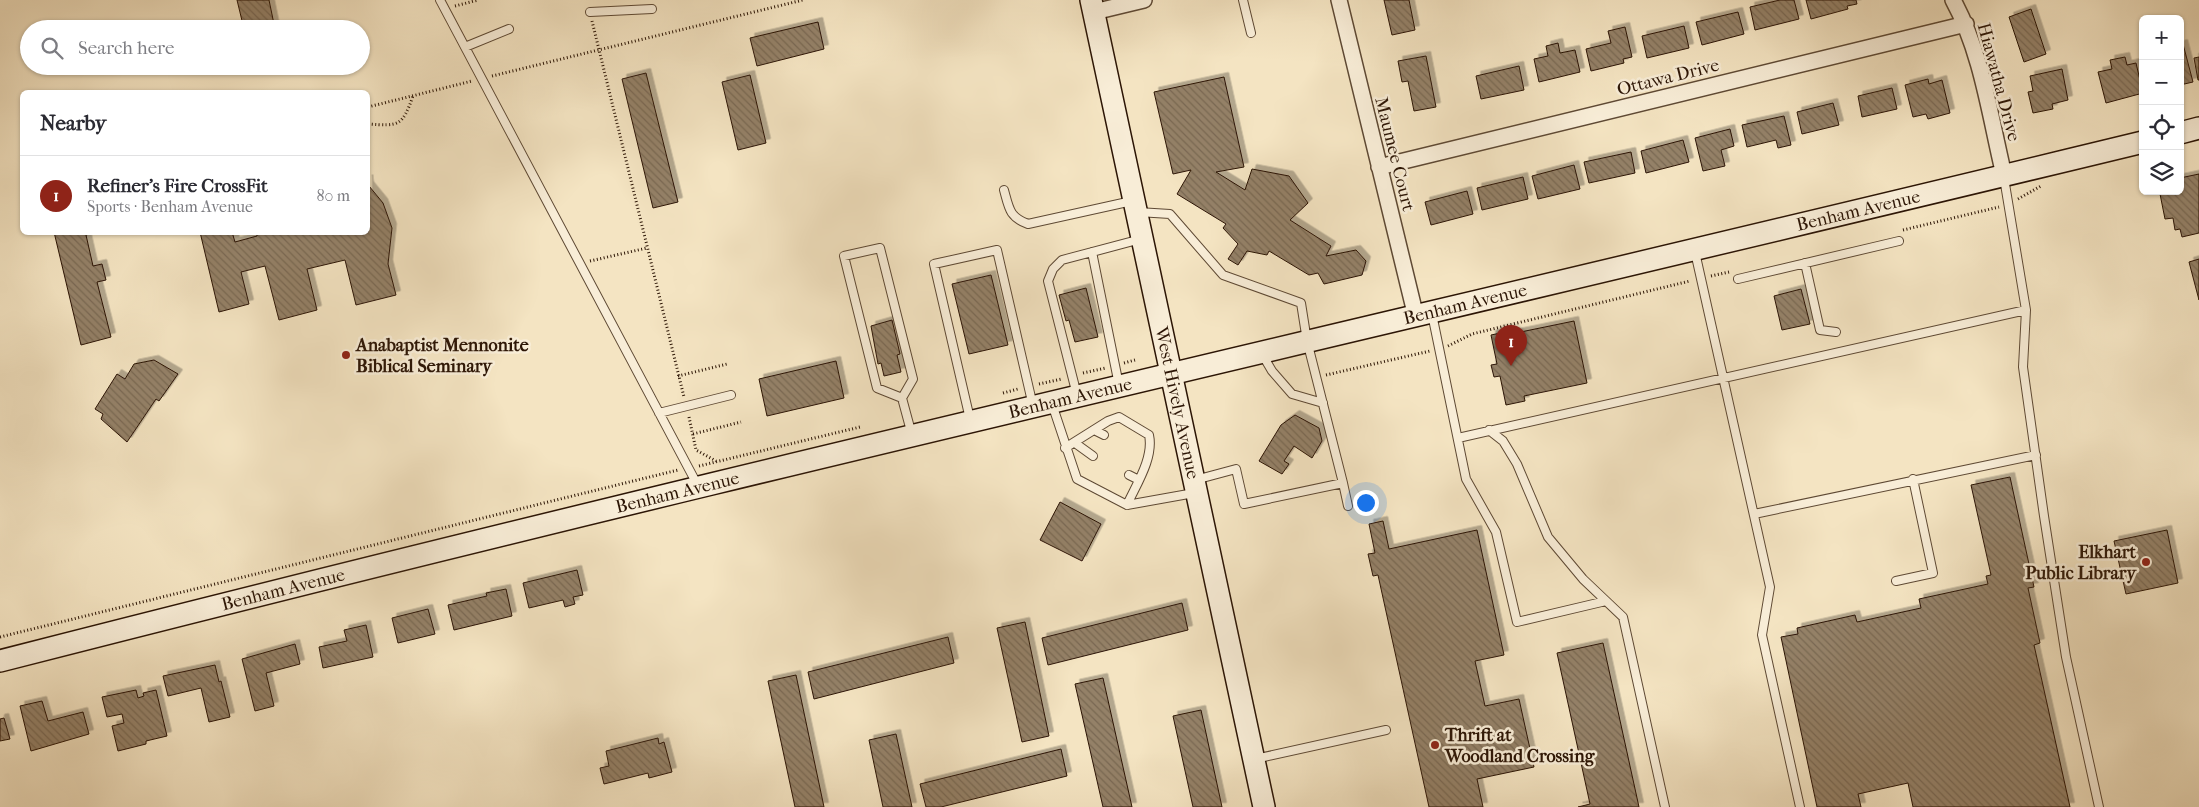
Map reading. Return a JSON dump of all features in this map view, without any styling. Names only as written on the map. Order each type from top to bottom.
[{"type":"main road","name":"West Hively Avenue","points":[[1093,6],[1264,807]]},
{"type":"main road","points":[[2184,132],[2199,128]]},
{"type":"main road","name":"Benham Avenue","points":[[0,661],[246,598],[699,488],[2139,143]]},
{"type":"street","points":[[1093,6],[1144,0]]},
{"type":"street","name":"Maumee Court","points":[[1339,0],[1379,166],[1424,315]]},
{"type":"street","name":"Hiawatha Drive","points":[[1953,0],[1966,24],[2004,176]]},
{"type":"street","name":"Ottawa Drive","points":[[1379,166],[1966,24]]},
{"type":"lane","points":[[440,0],[699,488]]},
{"type":"lane","points":[[1243,0],[1251,34]]},
{"type":"lane","points":[[590,12],[652,9]]},
{"type":"lane","points":[[465,47],[509,29]]},
{"type":"lane","points":[[2004,176],[2026,310],[2023,367],[2066,657],[2099,807]]},
{"type":"lane","points":[[1004,190],[1010,213],[1017,220],[1028,224],[1135,207],[1170,214],[1223,276],[1301,303],[1307,341],[1348,506]]},
{"type":"lane","points":[[1077,397],[1048,281],[1053,268],[1062,260],[1142,239]]},
{"type":"lane","points":[[1738,279],[1900,241]]},
{"type":"lane","points":[[902,398],[877,388],[844,256],[880,248],[913,380],[902,398],[912,437]]},
{"type":"lane","points":[[971,423],[934,264],[997,250],[1029,387],[1042,405],[1066,448],[1077,479],[1127,504],[1195,487],[1236,469],[1244,504],[1343,483]]},
{"type":"lane","points":[[1695,250],[1770,587],[1762,634],[1800,807]]},
{"type":"lane","points":[[1092,252],[1120,387]]},
{"type":"lane","points":[[1804,262],[1820,330],[1836,332]]},
{"type":"lane","points":[[1458,438],[2026,310]]},
{"type":"lane","points":[[1424,315],[1440,349],[1466,480],[1496,532],[1517,622],[1606,601]]},
{"type":"lane","points":[[1261,352],[1272,372],[1292,394],[1323,402]]},
{"type":"lane","points":[[659,413],[731,394]]},
{"type":"lane","points":[[1066,448],[1108,421],[1119,417],[1149,435],[1151,442],[1144,457],[1138,480],[1127,504]]},
{"type":"lane","points":[[1094,430],[1104,435]]},
{"type":"lane","points":[[1489,430],[1503,441],[1516,464],[1548,537],[1583,579],[1623,618],[1665,807]]},
{"type":"lane","points":[[1075,443],[1093,456]]},
{"type":"lane","points":[[1754,514],[1913,479],[2036,455]]},
{"type":"lane","points":[[1129,475],[1138,480]]},
{"type":"lane","points":[[1896,581],[1933,573],[1913,479]]},
{"type":"lane","points":[[1253,759],[1386,730]]},
{"type":"path","points":[[445,8],[478,0]]},
{"type":"path","points":[[370,107],[803,0]]},
{"type":"path","points":[[590,12],[696,450],[717,461]]},
{"type":"path","points":[[370,124],[384,126],[401,121],[406,116],[413,96]]},
{"type":"path","points":[[1893,232],[2008,204],[2044,185]]},
{"type":"path","points":[[580,264],[648,248]]},
{"type":"path","points":[[1316,377],[1440,349],[1472,334],[1730,272]]},
{"type":"path","points":[[1002,394],[1135,360]]},
{"type":"path","points":[[678,376],[727,364]]},
{"type":"path","points":[[693,434],[741,422]]},
{"type":"path","points":[[0,637],[869,425]]},
{"type":"building","points":[[237,0],[269,0],[273,20],[242,20]]},
{"type":"building","points":[[1384,0],[1409,0],[1415,30],[1392,35]]},
{"type":"building","points":[[1780,0],[1794,0],[1799,19],[1755,30],[1750,7]]},
{"type":"building","points":[[1806,0],[1856,0],[1857,4],[1847,6],[1848,9],[1811,19]]},
{"type":"building","points":[[2031,9],[2046,54],[2024,62],[2009,17]]},
{"type":"building","points":[[1738,12],[1744,34],[1702,45],[1696,22]]},
{"type":"building","points":[[818,22],[824,49],[757,66],[750,38]]},
{"type":"building","points":[[1684,26],[1689,48],[1647,58],[1642,36]]},
{"type":"building","points":[[1625,27],[1632,57],[1623,59],[1624,63],[1591,71],[1586,49],[1611,43],[1608,31]]},
{"type":"building","points":[[1558,43],[1560,53],[1575,50],[1580,72],[1539,82],[1534,59],[1548,56],[1546,46]]},
{"type":"building","points":[[2184,48],[2193,82],[2184,84]]},
{"type":"building","points":[[1426,56],[1436,107],[1414,111],[1408,81],[1402,82],[1398,61]]},
{"type":"building","points":[[2125,57],[2127,65],[2136,63],[2139,76],[2139,94],[2106,103],[2098,72],[2112,69],[2110,60]]},
{"type":"building","points":[[2199,57],[2199,80],[2198,80],[2194,58]]},
{"type":"building","points":[[1519,66],[1524,90],[1481,99],[1476,76]]},
{"type":"building","points":[[2062,69],[2068,100],[2052,104],[2053,109],[2033,113],[2028,92],[2033,91],[2030,76]]},
{"type":"building","points":[[646,73],[678,202],[653,208],[622,79]]},
{"type":"building","points":[[750,75],[766,143],[738,150],[722,82]]},
{"type":"building","points":[[1224,77],[1244,167],[1216,172],[1245,190],[1252,169],[1289,176],[1308,203],[1290,220],[1331,246],[1326,256],[1356,250],[1366,261],[1362,275],[1324,284],[1318,273],[1309,275],[1269,251],[1267,255],[1247,251],[1238,265],[1228,259],[1238,244],[1223,228],[1226,224],[1177,194],[1191,170],[1173,174],[1154,92]]},
{"type":"building","points":[[1928,79],[1929,84],[1942,80],[1950,113],[1928,119],[1926,114],[1913,117],[1905,85]]},
{"type":"building","points":[[1892,88],[1897,109],[1862,117],[1858,96]]},
{"type":"building","points":[[1833,103],[1839,125],[1802,134],[1797,112]]},
{"type":"building","points":[[1784,116],[1791,145],[1778,148],[1776,140],[1747,147],[1742,125]]},
{"type":"building","points":[[1730,129],[1734,146],[1721,150],[1725,166],[1703,171],[1695,138]]},
{"type":"building","points":[[1683,140],[1689,162],[1646,173],[1641,151]]},
{"type":"building","points":[[1631,152],[1635,173],[1589,183],[1584,162]]},
{"type":"building","points":[[1574,165],[1580,189],[1538,199],[1532,176]]},
{"type":"building","points":[[2199,174],[2199,233],[2182,237],[2180,229],[2175,230],[2173,218],[2165,219],[2160,195],[2184,195],[2184,177]]},
{"type":"building","points":[[1523,177],[1528,199],[1482,210],[1477,188]]},
{"type":"building","points":[[370,187],[383,203],[392,228],[388,264],[396,295],[356,305],[345,260],[307,269],[317,310],[279,320],[265,266],[241,272],[249,304],[219,312],[201,235],[233,235],[235,242],[257,236],[370,235]]},
{"type":"building","points":[[1467,191],[1473,214],[1431,225],[1425,202]]},
{"type":"building","points":[[55,235],[86,235],[93,266],[102,264],[106,280],[97,282],[111,337],[81,345]]},
{"type":"building","points":[[2199,259],[2199,300],[2189,262]]},
{"type":"building","points":[[991,275],[1008,345],[969,354],[952,284]]},
{"type":"building","points":[[1086,288],[1098,337],[1075,342],[1069,320],[1066,321],[1059,295]]},
{"type":"building","points":[[1801,289],[1810,324],[1782,330],[1774,296]]},
{"type":"building","points":[[892,320],[900,354],[897,355],[901,372],[884,376],[881,363],[878,364],[871,326]]},
{"type":"building","points":[[1574,321],[1587,383],[1524,396],[1525,401],[1506,405],[1500,376],[1494,377],[1491,365],[1497,364],[1491,335],[1510,331],[1511,334]]},
{"type":"building","points":[[154,360],[178,374],[159,401],[156,399],[127,442],[101,419],[103,414],[95,409],[117,374],[125,379],[134,364]]},
{"type":"building","points":[[836,361],[844,398],[767,416],[759,379]]},
{"type":"building","points":[[1295,415],[1319,428],[1322,441],[1312,458],[1294,446],[1284,461],[1289,464],[1282,474],[1259,461],[1281,425]]},
{"type":"building","points":[[2010,477],[2034,587],[2028,588],[2040,643],[2034,645],[2070,807],[1913,807],[1908,783],[1858,794],[1861,807],[1817,807],[1781,637],[1798,634],[1797,628],[1855,615],[1857,622],[1921,608],[1919,599],[1988,584],[1986,576],[1991,575],[1971,485]]},
{"type":"building","points":[[1060,502],[1101,524],[1082,561],[1040,540]]},
{"type":"building","points":[[1383,521],[1389,549],[1477,530],[1504,655],[1475,661],[1485,706],[1519,699],[1534,767],[1477,779],[1483,807],[1429,807],[1378,575],[1373,576],[1368,554],[1375,553],[1369,524]]},
{"type":"building","name":"Elkhart Public Library","points":[[2167,530],[2178,583],[2126,594],[2114,541]]},
{"type":"building","points":[[577,570],[583,595],[573,597],[575,604],[565,607],[563,600],[529,608],[523,583]]},
{"type":"building","points":[[506,589],[512,616],[454,630],[448,605],[487,596],[486,593]]},
{"type":"building","points":[[1182,603],[1188,630],[1048,665],[1042,638]]},
{"type":"building","points":[[428,609],[435,634],[398,643],[392,618]]},
{"type":"building","points":[[1025,622],[1049,736],[1022,742],[997,628]]},
{"type":"building","points":[[366,625],[373,657],[323,668],[319,647],[347,641],[344,630]]},
{"type":"building","points":[[948,637],[954,663],[814,699],[808,672]]},
{"type":"building","points":[[1603,643],[1639,807],[1578,807],[1590,804],[1557,653]]},
{"type":"building","points":[[295,644],[300,664],[266,673],[274,706],[255,711],[242,659]]},
{"type":"building","points":[[215,665],[230,717],[209,722],[201,688],[168,696],[163,676]]},
{"type":"building","points":[[796,675],[824,807],[795,807],[768,681]]},
{"type":"building","points":[[1103,678],[1132,807],[1103,807],[1075,684]]},
{"type":"building","points":[[136,690],[138,698],[144,696],[143,693],[156,690],[167,736],[146,741],[146,744],[118,751],[112,726],[124,723],[122,714],[107,717],[102,697]]},
{"type":"building","points":[[42,701],[48,721],[83,712],[89,734],[31,751],[20,706]]},
{"type":"building","points":[[1201,710],[1222,807],[1193,807],[1173,716]]},
{"type":"building","points":[[4,718],[10,739],[0,741],[0,719]]},
{"type":"building","points":[[896,734],[912,807],[883,807],[869,740]]},
{"type":"building","points":[[658,738],[659,744],[664,742],[672,772],[649,778],[648,773],[604,784],[600,768],[609,766],[606,751]]},
{"type":"building","points":[[1061,749],[1067,776],[941,807],[926,807],[920,784]]},
{"type":"place","name":"Anabaptist Mennonite Biblical Seminary","points":[[346,355]]},
{"type":"place","name":"Refiner's Fire CrossFit","points":[[1511,366]]},
{"type":"place","name":"Elkhart Public Library","points":[[2146,562]]},
{"type":"place","name":"Thrift at Woodland Crossing","points":[[1435,745]]}]
